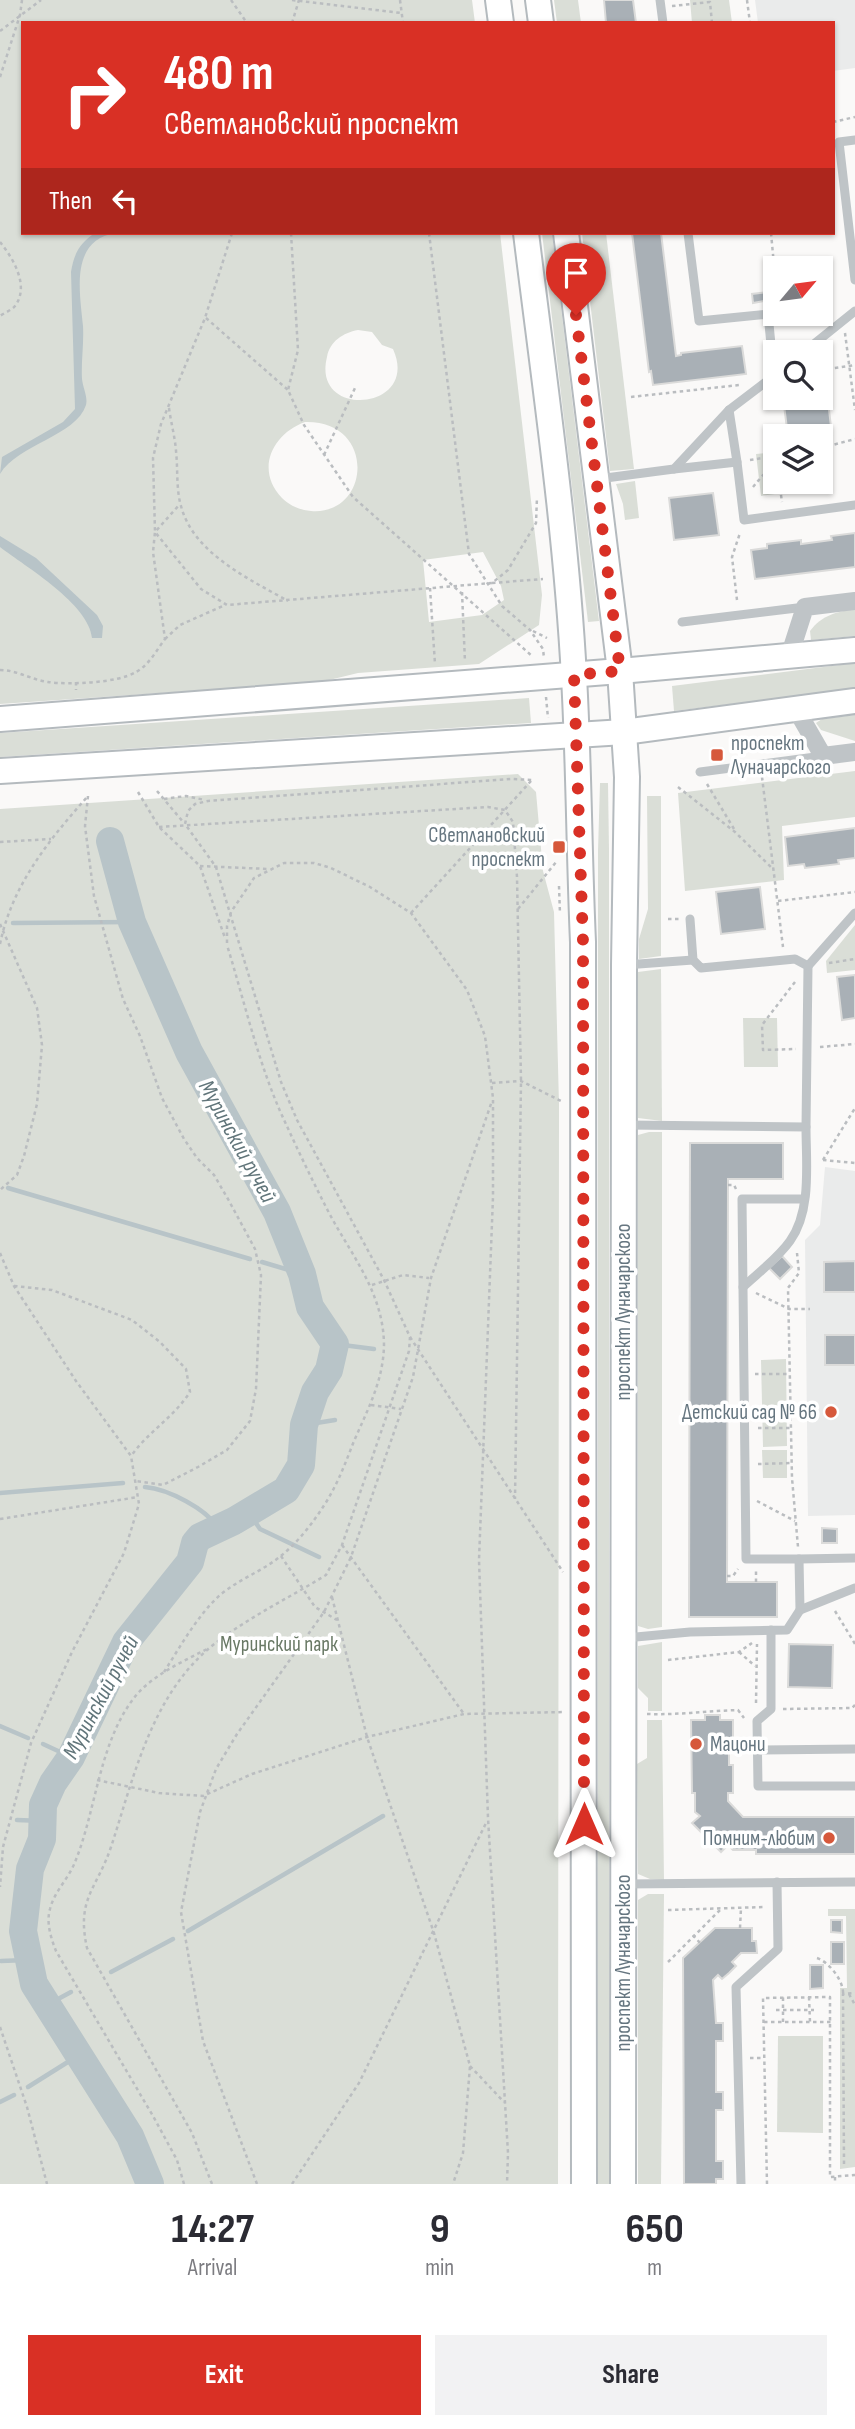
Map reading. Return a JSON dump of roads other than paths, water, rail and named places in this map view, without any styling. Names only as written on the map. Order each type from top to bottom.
[{"type":"main road","points":[[498,0],[501,21]]},
{"type":"main road","points":[[538,0],[541,21]]},
{"type":"main road","name":"проспект Луначарского","points":[[526,235],[556,483],[574,675],[583,942],[584,2184]]},
{"type":"main road","name":"проспект Луначарского","points":[[566,235],[620,671],[627,788],[623,1125],[623,2184]]},
{"type":"main road","points":[[0,719],[539,666],[574,675],[855,650]]},
{"type":"main road","points":[[0,771],[624,732],[855,701]]},
{"type":"street","points":[[789,657],[805,607],[855,601]]},
{"type":"street","points":[[796,709],[823,756],[855,752]]},
{"type":"lane","points":[[855,140],[839,142],[855,279]]},
{"type":"lane","points":[[688,235],[699,321],[768,314],[771,340]]},
{"type":"lane","points":[[819,340],[855,311]]},
{"type":"lane","points":[[674,470],[729,410],[763,384]]},
{"type":"lane","points":[[729,410],[744,520],[855,505]]},
{"type":"lane","points":[[596,479],[737,462]]},
{"type":"lane","points":[[682,622],[805,607]]},
{"type":"lane","points":[[700,772],[823,756]]},
{"type":"lane","points":[[743,1287],[790,1241],[801,1216],[806,1160],[808,966],[855,912]]},
{"type":"lane","points":[[690,919],[693,960],[701,968],[795,959],[808,966]]},
{"type":"lane","points":[[624,965],[693,960]]},
{"type":"lane","points":[[623,1125],[806,1127]]},
{"type":"lane","points":[[804,1199],[742,1199],[746,1559],[855,1558]]},
{"type":"lane","points":[[623,1638],[787,1630],[800,1610],[799,1559]]},
{"type":"lane","points":[[800,1610],[855,1588]]},
{"type":"lane","points":[[771,1630],[771,1709],[757,1721],[758,1786],[855,1786]]},
{"type":"lane","points":[[758,1750],[855,1749]]},
{"type":"lane","points":[[741,2184],[736,1987],[778,1949],[777,1882]]},
{"type":"lane","points":[[623,1884],[855,1882]]},
{"type":"waterway","name":"Муринский ручей","points":[[110,841],[132,922],[189,1052],[277,1212],[302,1274],[310,1307],[335,1344],[329,1370],[315,1392],[304,1425],[301,1465],[286,1490],[234,1521],[200,1537],[195,1543],[190,1562],[126,1642],[71,1757],[53,1783],[43,1805],[42,1839],[30,1869],[23,1931],[34,1984],[130,2136],[150,2184]]},
{"type":"waterway","points":[[13,923],[132,922]]},
{"type":"waterway","points":[[8,1188],[250,1259]]},
{"type":"waterway","points":[[262,1262],[302,1274]]},
{"type":"waterway","points":[[335,1344],[374,1349]]},
{"type":"waterway","points":[[304,1425],[335,1420]]},
{"type":"waterway","points":[[0,1493],[123,1483]]},
{"type":"waterway","points":[[145,1487],[186,1501],[206,1514],[219,1529]]},
{"type":"waterway","points":[[249,1513],[260,1529],[319,1557]]},
{"type":"waterway","points":[[0,1726],[28,1738]]},
{"type":"waterway","points":[[43,1744],[71,1757]]},
{"type":"waterway","points":[[188,1931],[383,1816]]},
{"type":"waterway","points":[[17,1820],[43,1821]]},
{"type":"waterway","points":[[111,1972],[173,1939]]},
{"type":"waterway","points":[[1,1961],[27,1960]]},
{"type":"waterway","points":[[47,2005],[71,1992]]},
{"type":"waterway","points":[[28,2087],[79,2055]]},
{"type":"waterway","points":[[0,2102],[14,2095]]},
{"type":"place","name":"проспект Луначарского","points":[[717,755]]},
{"type":"place","name":"Светлановский проспект","points":[[559,847]]},
{"type":"place","name":"Детский сад № 66","points":[[831,1412]]},
{"type":"place","name":"Мацони","points":[[696,1744]]},
{"type":"place","name":"Помним-любим","points":[[829,1838]]},
{"type":"park label","name":"Муринский парк","points":[[279,1644]]}]
